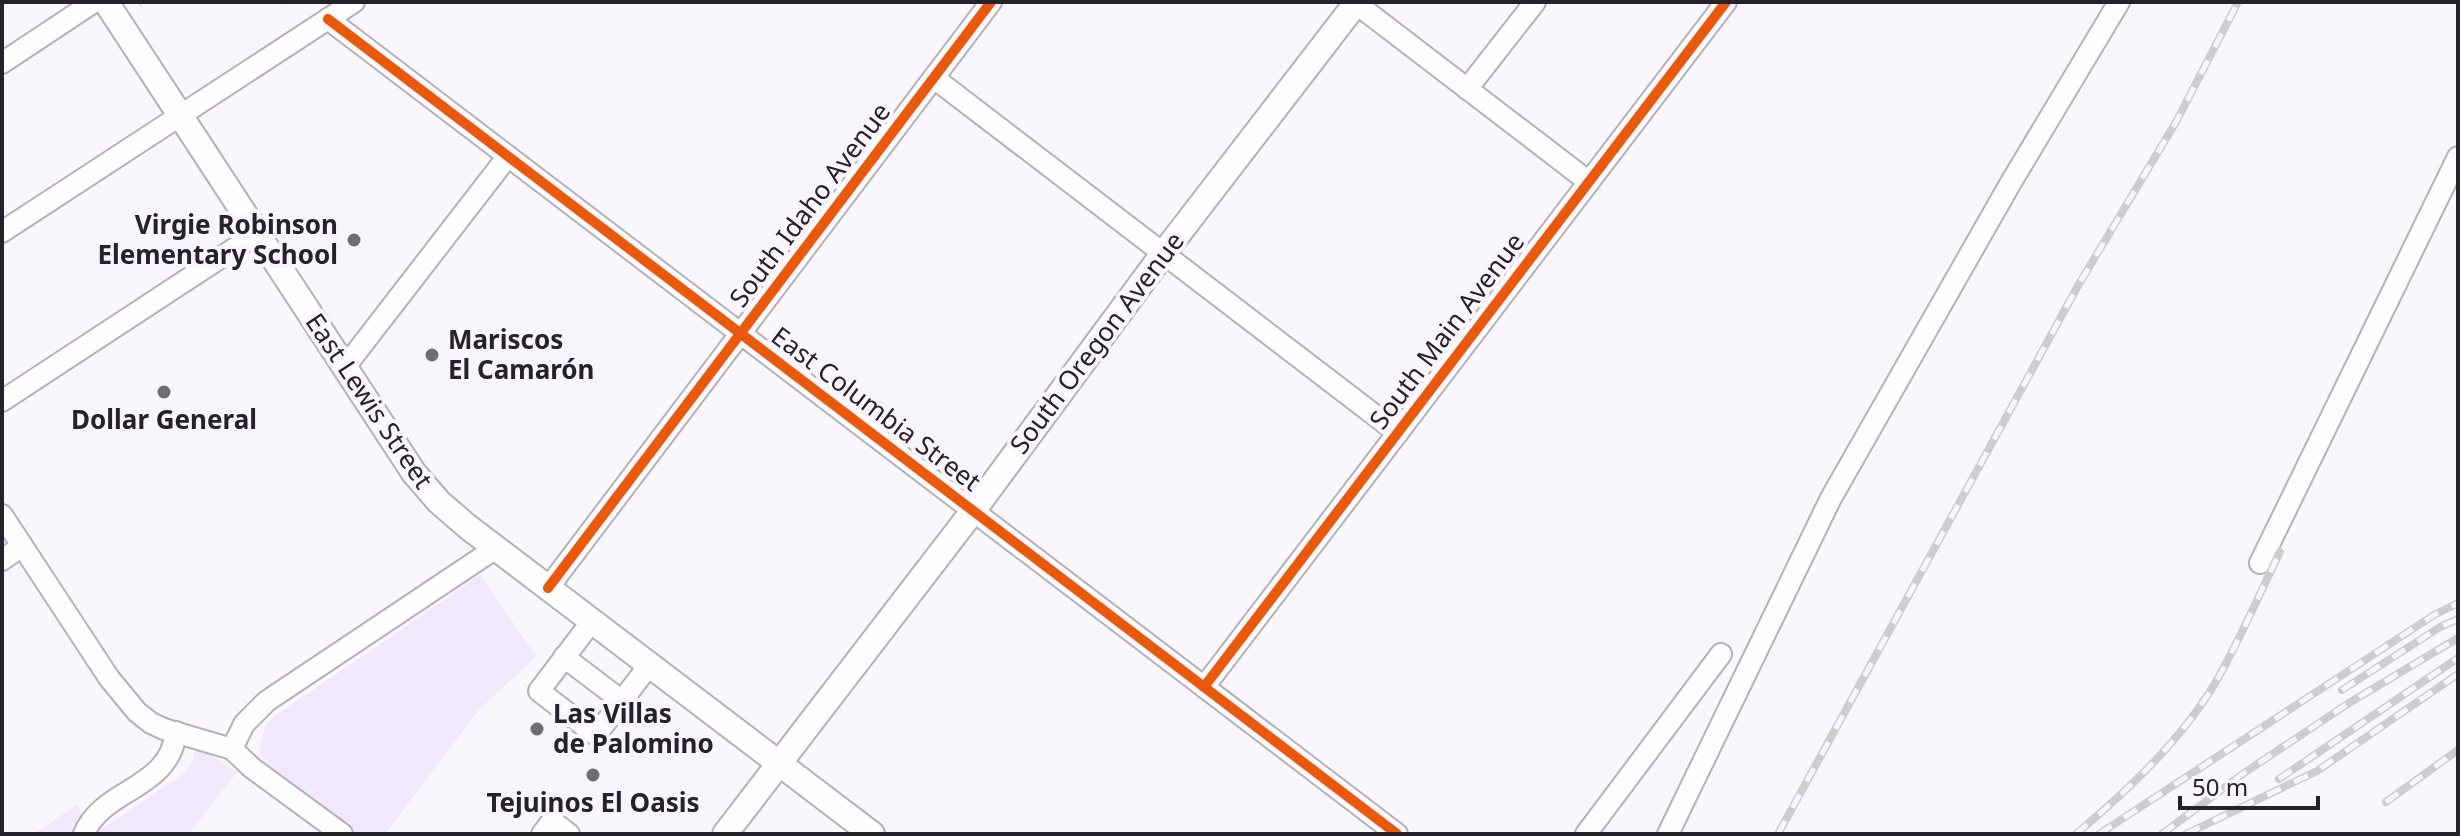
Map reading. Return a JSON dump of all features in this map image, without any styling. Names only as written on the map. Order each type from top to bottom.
[{"type":"main road","name":"East Lewis Street","points":[[106,2],[427,489],[450,513],[872,834]]},
{"type":"main road","name":"South Oregon Avenue","points":[[725,834],[973,511],[1163,254],[1356,2]]},
{"type":"street","points":[[2,63],[94,2]]},
{"type":"street","points":[[2,232],[354,2]]},
{"type":"street","name":"South Idaho Avenue","points":[[548,588],[991,2]]},
{"type":"street","points":[[1356,2],[1589,182]]},
{"type":"street","points":[[1467,89],[1535,2]]},
{"type":"street","name":"South Main Avenue","points":[[1204,687],[1726,2]]},
{"type":"street","points":[[1668,834],[1831,498],[2010,184],[2119,2]]},
{"type":"street","name":"East Columbia Street","points":[[328,19],[1397,834]]},
{"type":"street","points":[[934,78],[1398,433]]},
{"type":"street","points":[[345,367],[508,156]]},
{"type":"street","points":[[2260,563],[2458,157]]},
{"type":"street","points":[[2,401],[258,233]]},
{"type":"street","points":[[2,515],[122,697],[151,723],[232,749],[252,768],[340,833]]},
{"type":"street","points":[[2,560],[22,546]]},
{"type":"street","points":[[232,749],[244,724],[267,701],[496,548]]},
{"type":"street","points":[[592,621],[539,691],[596,735],[650,664]]},
{"type":"street","points":[[1586,834],[1721,654]]},
{"type":"street","points":[[564,657],[622,701]]},
{"type":"street","points":[[86,827],[160,770],[175,748],[176,732]]},
{"type":"street","points":[[542,834],[552,821],[569,834]]},
{"type":"path","points":[[140,6],[146,2]]},
{"type":"path","points":[[284,2],[288,9]]},
{"type":"shaded area","points":[[480,575],[536,656],[479,710],[385,834],[356,834],[268,767],[259,751],[265,727],[272,718]]},
{"type":"shaded area","points":[[195,750],[212,756],[237,772],[189,834],[94,834],[185,773],[193,761]]},
{"type":"shaded area","points":[[77,805],[93,834],[34,834]]},
{"type":"railway","points":[[1778,834],[2079,284],[2176,122],[2238,2]]},
{"type":"railway","points":[[2076,834],[2153,763],[2188,723],[2234,649],[2280,552]]},
{"type":"railway","points":[[2099,834],[2434,615],[2458,603]]},
{"type":"railway","points":[[2342,690],[2440,627],[2458,619]]},
{"type":"railway","points":[[2162,834],[2244,773],[2349,703],[2458,638]]},
{"type":"railway","points":[[2279,779],[2458,658]]},
{"type":"railway","points":[[2186,834],[2317,771],[2458,674]]},
{"type":"railway","points":[[2386,802],[2458,750]]},
{"type":"cycle path","points":[[548,588],[991,2]]},
{"type":"cycle path","points":[[1204,687],[1726,2]]},
{"type":"cycle path","points":[[328,19],[1397,834]]},
{"type":"place","name":"Virgie Robinson Elementary School","points":[[354,240]]},
{"type":"place","name":"Mariscos El Camarón","points":[[432,355]]},
{"type":"place","name":"Dollar General","points":[[164,392]]},
{"type":"place","name":"Las Villas de Palomino","points":[[537,729]]},
{"type":"place","name":"Tejuinos El Oasis","points":[[593,775]]}]
